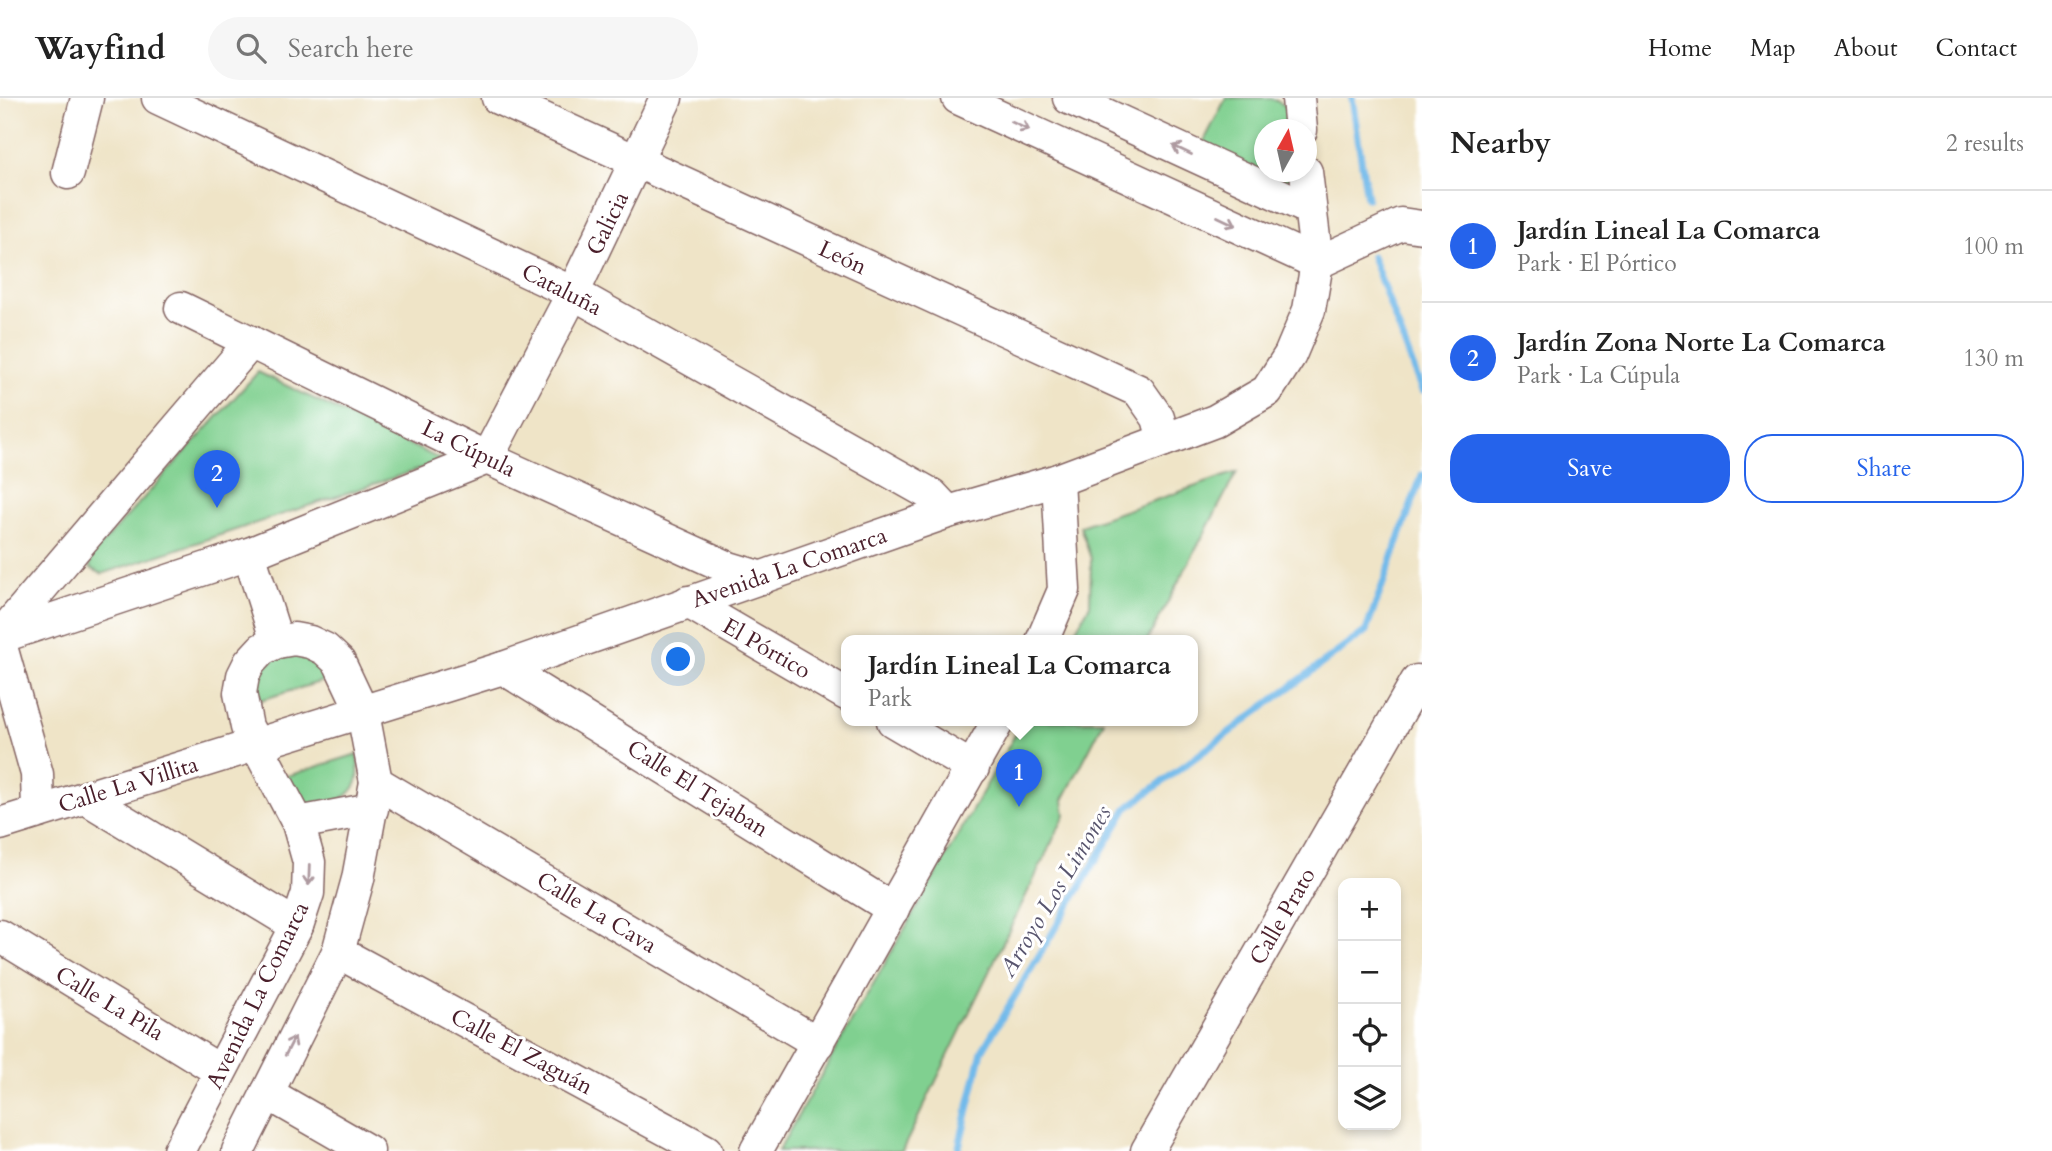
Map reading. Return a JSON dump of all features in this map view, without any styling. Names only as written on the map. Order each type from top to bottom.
[{"type":"street","points":[[68,173],[87,98]]},
{"type":"street","name":"Cataluña","points":[[158,98],[573,293],[932,495],[948,512]]},
{"type":"street","name":"León","points":[[498,98],[1139,391],[1158,418],[1164,440]]},
{"type":"street","name":"Galicia","points":[[487,458],[573,293],[666,98]]},
{"type":"street","points":[[958,98],[1317,263],[1401,224],[1422,227]]},
{"type":"street","points":[[1069,98],[1310,209]]},
{"type":"street","points":[[1298,98],[1300,119]]},
{"type":"street","name":"Avenida La Comarca","points":[[178,1151],[297,926],[308,893],[309,862],[298,823],[257,744],[502,668],[948,512],[1058,480],[1215,421],[1267,391],[1290,355],[1309,310],[1317,263],[1307,182]]},
{"type":"street","name":"La Cúpula","points":[[181,308],[487,458],[729,569],[762,578]]},
{"type":"street","points":[[0,636],[251,342]]},
{"type":"street","points":[[0,636],[249,554],[487,458]]},
{"type":"street","points":[[1045,635],[1064,590],[1058,480]]},
{"type":"street","points":[[249,554],[277,642]]},
{"type":"street","name":"El Pórtico","points":[[688,602],[841,691]]},
{"type":"street","points":[[238,1151],[338,952],[349,918],[374,795],[363,713],[339,662],[326,649],[302,640],[277,642],[262,649],[250,662],[243,676],[240,693],[247,727],[257,744]]},
{"type":"street","points":[[0,643],[37,775],[38,812]]},
{"type":"street","name":"Calle El Tejaban","points":[[502,668],[893,909]]},
{"type":"street","name":"Calle Prato","points":[[1147,1151],[1420,681]]},
{"type":"street","points":[[902,726],[973,768]]},
{"type":"street","points":[[756,1151],[995,726]]},
{"type":"street","name":"Calle La Villita","points":[[0,824],[257,744]]},
{"type":"street","points":[[298,823],[374,795]]},
{"type":"street","name":"Calle La Cava","points":[[374,795],[818,1043]]},
{"type":"street","points":[[86,799],[297,926]]},
{"type":"street","name":"Calle La Pila","points":[[0,936],[220,1071]]},
{"type":"street","name":"Calle El Zaguán","points":[[338,952],[706,1151]]},
{"type":"street","points":[[267,1093],[368,1151]]},
{"type":"green space","points":[[1226,98],[1271,98],[1286,106],[1287,119],[1254,119],[1254,168],[1203,143]]},
{"type":"green space","points":[[258,372],[444,461],[102,574],[90,568],[91,556]]},
{"type":"green space","points":[[1237,472],[1150,635],[1072,635],[1090,605],[1091,559],[1080,526]]},
{"type":"green space","points":[[281,654],[310,654],[336,677],[251,703],[257,672]]},
{"type":"green space","points":[[1020,726],[1101,726],[1063,800],[1065,815],[902,1151],[778,1151]]},
{"type":"green space","points":[[357,754],[357,782],[347,795],[331,803],[313,805],[298,801],[281,778]]},
{"type":"waterway","name":"Arroyo Los Limones","points":[[1352,98],[1367,198]]},
{"type":"waterway","name":"Arroyo Los Limones","points":[[1372,256],[1422,391]]},
{"type":"waterway","name":"Arroyo Los Limones","points":[[958,1151],[982,1051],[1127,808],[1366,631],[1422,475]]},
{"type":"place","name":"Jardín Zona Norte La Comarca","points":[[217,508]]},
{"type":"place","name":"Jardín Lineal La Comarca","points":[[1019,807]]}]
